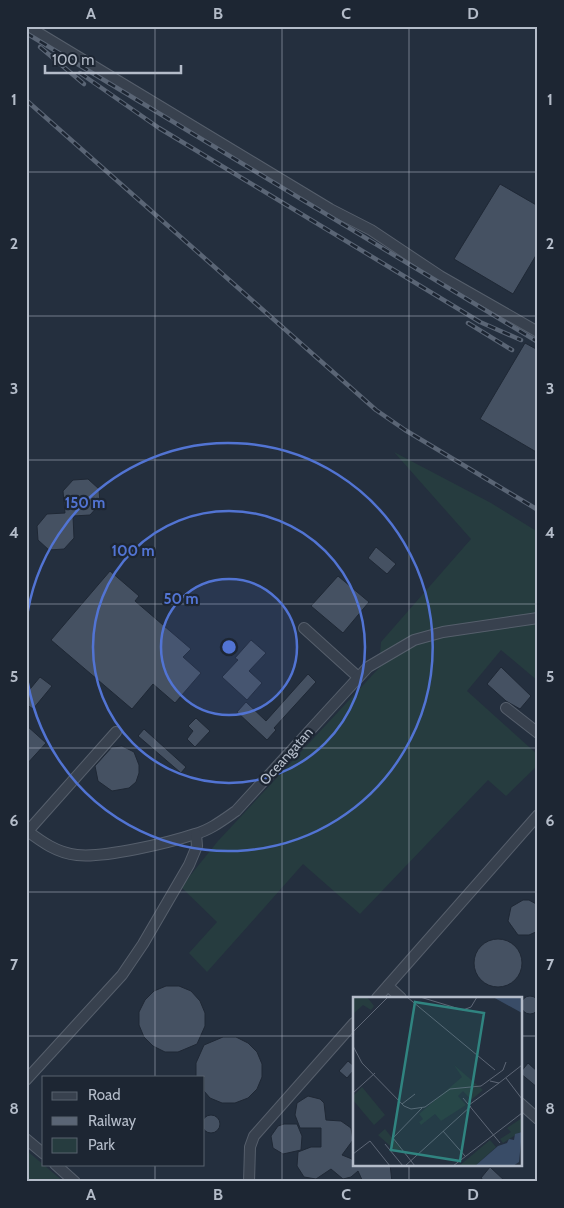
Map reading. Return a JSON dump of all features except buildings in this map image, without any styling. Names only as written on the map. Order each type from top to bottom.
[{"type":"street","points":[[27,26],[330,209],[371,230],[440,276],[538,332]]},
{"type":"street","name":"Oceangatan","points":[[27,830],[48,846],[76,855],[105,854],[196,834],[218,824],[236,811],[357,676],[390,652],[414,640],[443,632],[538,618]]},
{"type":"street","points":[[304,628],[357,676]]},
{"type":"street","points":[[506,708],[538,733]]},
{"type":"street","points":[[27,830],[116,732]]},
{"type":"street","points":[[378,997],[538,815]]},
{"type":"street","points":[[26,1080],[122,975],[143,944],[189,865],[197,846],[196,834]]},
{"type":"street","points":[[388,986],[400,997]]},
{"type":"street","points":[[249,1182],[250,1147],[254,1136],[353,1025]]},
{"type":"street","points":[[522,1105],[538,1119]]},
{"type":"street","points":[[26,1138],[42,1152]]},
{"type":"street","points":[[57,1166],[75,1182]]},
{"type":"green space","points":[[394,452],[491,503],[538,532],[538,681],[501,650],[467,691],[538,755],[538,765],[506,796],[488,780],[360,914],[303,864],[207,972],[189,953],[217,922],[181,887],[218,841],[379,668],[381,642],[471,539]]},
{"type":"green space","points":[[26,1150],[42,1163],[42,1166],[45,1166],[64,1182],[26,1182]]},
{"type":"railway","points":[[26,33],[538,342]]},
{"type":"railway","points":[[40,47],[84,84]]},
{"type":"railway","points":[[80,73],[159,128],[480,322],[521,340]]},
{"type":"railway","points":[[26,100],[376,410],[405,430],[538,510]]},
{"type":"railway","points":[[468,323],[512,350]]}]
